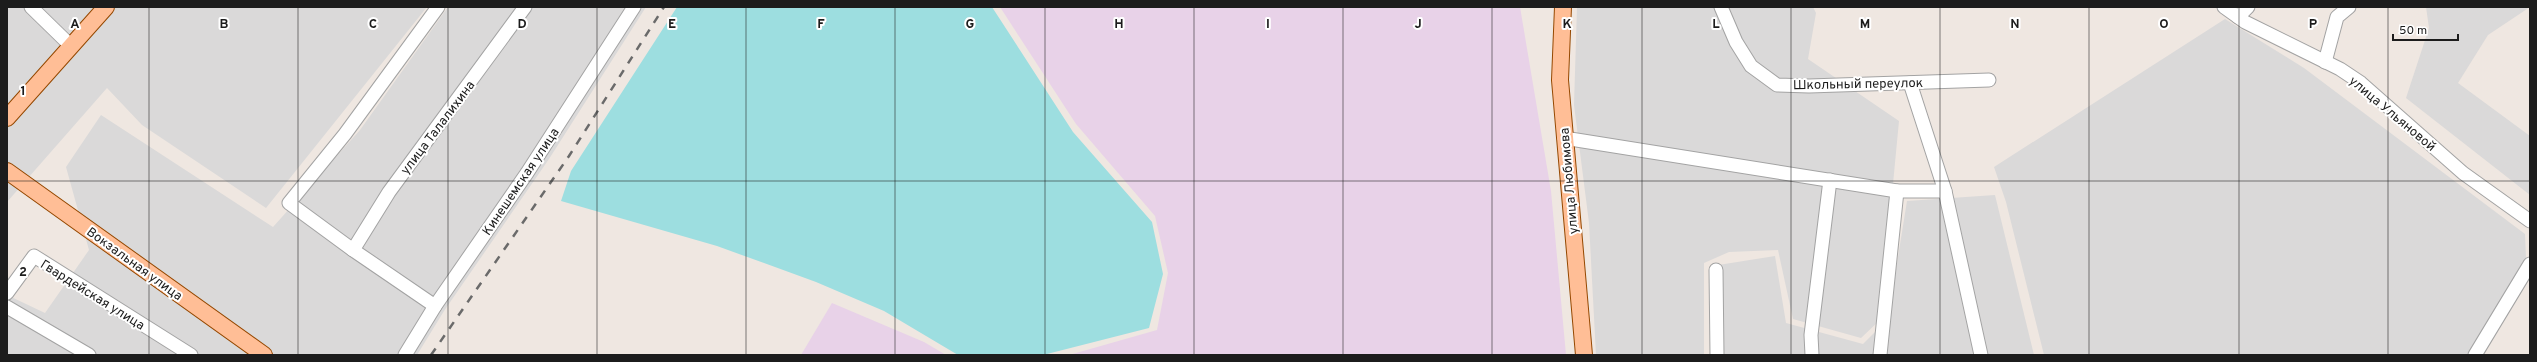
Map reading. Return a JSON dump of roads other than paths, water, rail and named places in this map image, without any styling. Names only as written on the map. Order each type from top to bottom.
[{"type":"main road","points":[[7,118],[106,7]]},
{"type":"main road","name":"улица Любимова","points":[[1563,7],[1560,80],[1584,355]]},
{"type":"main road","name":"Вокзальная улица","points":[[7,170],[264,355]]},
{"type":"street","points":[[31,7],[71,46]]},
{"type":"street","points":[[435,306],[353,250],[290,203],[345,134],[438,7]]},
{"type":"street","name":"улица Талалихина","points":[[353,250],[389,192],[525,7]]},
{"type":"street","name":"Кинешемская улица","points":[[405,355],[435,306],[527,173],[634,7]]},
{"type":"street","name":"Школьный переулок","points":[[1721,7],[1736,42],[1751,66],[1777,85],[1809,86],[1989,80]]},
{"type":"street","name":"улица Ульяновой","points":[[2224,7],[2242,20],[2326,62],[2361,83],[2463,173],[2530,221]]},
{"type":"street","points":[[2242,20],[2248,7]]},
{"type":"street","points":[[2326,62],[2336,17],[2349,7]]},
{"type":"street","points":[[1910,83],[1945,191],[1981,355]]},
{"type":"street","points":[[1564,138],[1897,191],[1945,191]]},
{"type":"street","points":[[1812,355],[1811,334],[1830,180]]},
{"type":"street","points":[[1880,355],[1897,191]]},
{"type":"street","name":"Гвардейская улица","points":[[7,293],[34,256],[191,355]]},
{"type":"street","points":[[2476,355],[2530,264]]},
{"type":"street","points":[[1716,270],[1717,355]]},
{"type":"street","points":[[7,307],[89,355]]},
{"type":"water","points":[[677,7],[992,7],[1073,132],[1152,222],[1163,274],[1149,328],[1043,355],[958,355],[884,311],[816,282],[717,246],[561,201],[571,171]]},
{"type":"railway","points":[[431,355],[569,156],[664,7]]}]
